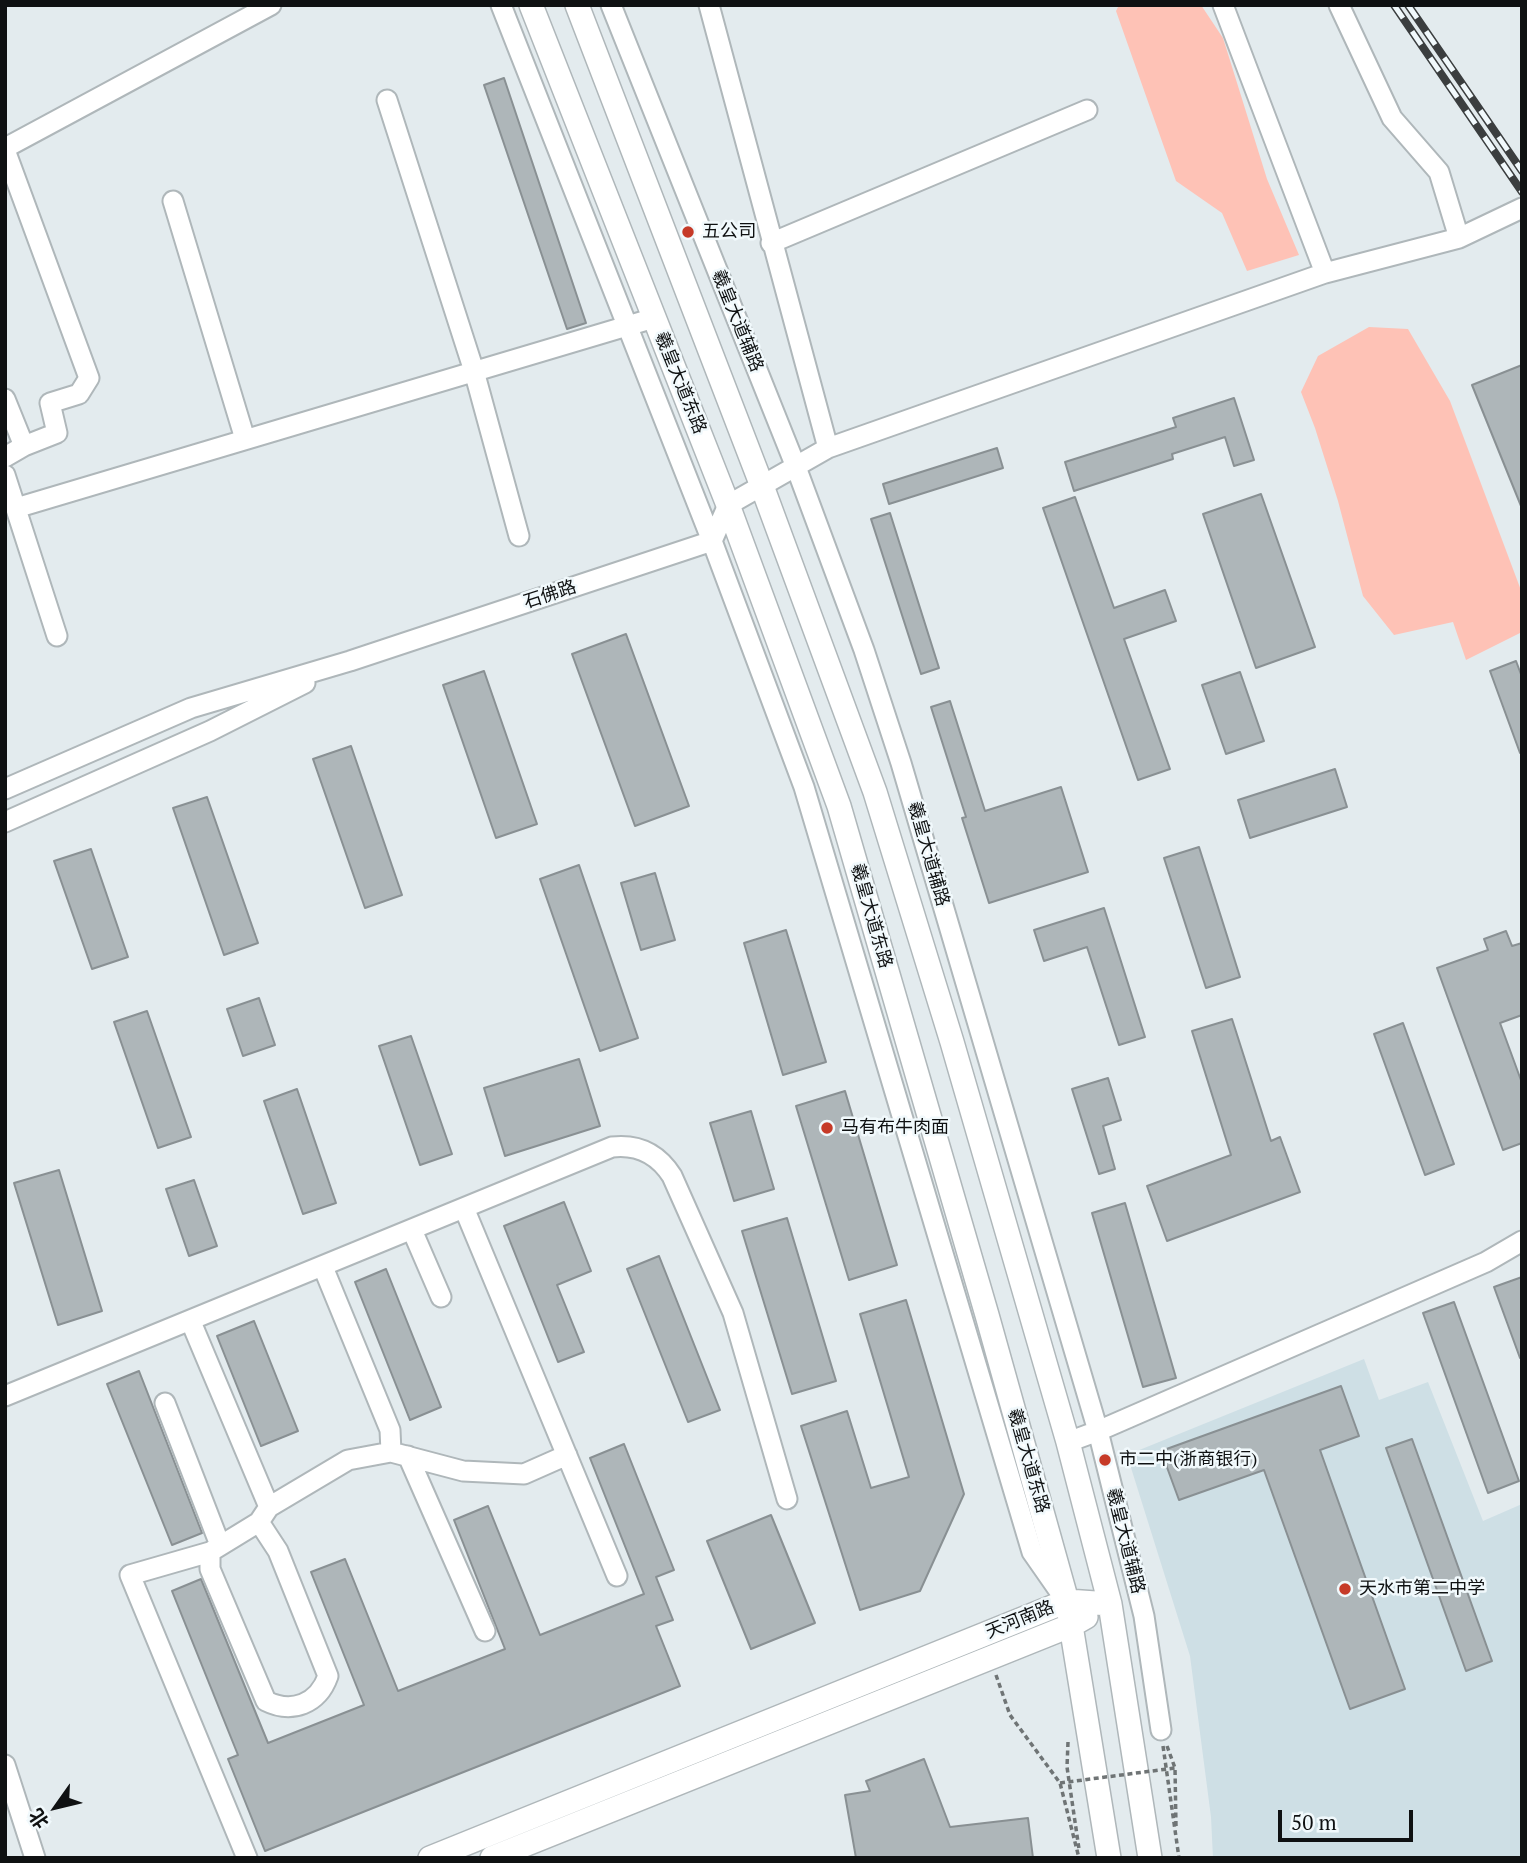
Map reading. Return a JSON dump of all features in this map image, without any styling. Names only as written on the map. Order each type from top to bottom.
[{"type":"main road","name":"羲皇大道东路","points":[[531,5],[728,505],[839,806],[1067,1601],[1109,1858]]},
{"type":"main road","points":[[577,5],[762,486],[875,792],[952,1042],[1068,1442],[1110,1604],[1150,1858]]},
{"type":"main road","name":"天河南路","points":[[430,1858],[1067,1601],[1110,1604]]},
{"type":"main road","name":"天河南路","points":[[492,1858],[1072,1625],[1110,1604]]},
{"type":"street","points":[[5,457],[57,433],[50,403],[79,394],[89,378],[5,149],[271,5]]},
{"type":"street","points":[[501,5],[712,541],[804,787],[1032,1552],[1067,1601]]},
{"type":"street","name":"羲皇大道辅路","points":[[611,5],[796,467],[864,650],[901,763],[1098,1431],[1144,1616],[1161,1730]]},
{"type":"street","points":[[709,5],[828,448]]},
{"type":"street","points":[[1223,5],[1325,273]]},
{"type":"street","points":[[1339,5],[1392,118],[1439,172],[1460,238]]},
{"type":"street","points":[[387,100],[474,371],[519,536]]},
{"type":"street","points":[[771,243],[1087,110]]},
{"type":"street","points":[[173,201],[245,439]]},
{"type":"street","points":[[712,541],[728,505],[828,448],[1325,273],[1460,238],[1522,208]]},
{"type":"street","points":[[16,508],[654,318]]},
{"type":"street","points":[[5,399],[24,446]]},
{"type":"street","points":[[5,475],[57,636]]},
{"type":"street","name":"石佛路","points":[[5,789],[191,708],[350,661],[712,541]]},
{"type":"street","name":"石佛路","points":[[5,822],[210,731],[350,661]]},
{"type":"street","points":[[5,1396],[191,1322],[612,1147],[632,1147],[659,1160],[672,1176],[733,1313],[788,1499]]},
{"type":"street","points":[[464,1208],[617,1576]]},
{"type":"street","points":[[412,1230],[441,1297]]},
{"type":"street","points":[[1068,1442],[1486,1262],[1522,1241]]},
{"type":"street","points":[[323,1267],[400,1454],[485,1631]]},
{"type":"street","points":[[164,1403],[215,1548],[210,1569],[266,1701],[293,1708],[311,1701],[325,1685],[328,1676],[191,1322]]},
{"type":"street","points":[[247,1858],[130,1575],[215,1548],[348,1460],[400,1454],[464,1471],[524,1474],[567,1455]]},
{"type":"street","points":[[5,1765],[35,1858]]},
{"type":"path","points":[[990,1658],[1010,1716],[1060,1783],[1079,1858]]},
{"type":"path","points":[[1161,1730],[1175,1768],[1177,1844]]},
{"type":"path","points":[[1161,1730],[1179,1858]]},
{"type":"path","points":[[1060,1783],[1175,1768]]},
{"type":"shaded area","points":[[1119,5],[1201,5],[1223,38],[1267,179],[1299,255],[1247,271],[1222,213],[1176,181],[1116,11]]},
{"type":"shaded area","points":[[1369,327],[1408,329],[1450,401],[1522,593],[1522,632],[1466,660],[1453,622],[1394,635],[1363,596],[1338,501],[1301,392],[1318,356]]},
{"type":"shaded area","name":"天水市第二中学","points":[[1364,1359],[1379,1400],[1428,1382],[1483,1521],[1522,1504],[1522,1858],[1213,1858],[1211,1817],[1190,1656],[1127,1455]]},
{"type":"building","points":[[504,78],[586,323],[567,329],[484,85]]},
{"type":"building","points":[[1522,365],[1522,506],[1521,506],[1472,385]]},
{"type":"building","points":[[1234,398],[1254,460],[1234,466],[1225,437],[1172,454],[1173,459],[1074,491],[1065,462],[1176,427],[1173,418]]},
{"type":"building","points":[[997,448],[1003,468],[889,504],[883,484]]},
{"type":"building","points":[[1261,494],[1315,647],[1256,668],[1203,514]]},
{"type":"building","points":[[1075,497],[1114,608],[1165,590],[1176,621],[1124,639],[1170,769],[1138,780],[1043,508]]},
{"type":"building","points":[[890,513],[939,668],[921,674],[871,519]]},
{"type":"building","points":[[626,634],[689,806],[635,826],[572,654]]},
{"type":"building","points":[[1516,661],[1522,677],[1522,753],[1490,671]]},
{"type":"building","points":[[484,671],[537,824],[496,838],[443,685]]},
{"type":"building","points":[[1240,672],[1264,741],[1226,754],[1202,685]]},
{"type":"building","points":[[950,701],[985,811],[1061,787],[1088,872],[989,903],[962,818],[966,817],[931,707]]},
{"type":"building","points":[[351,746],[402,895],[365,908],[313,759]]},
{"type":"building","points":[[1335,769],[1347,807],[1250,838],[1238,800]]},
{"type":"building","points":[[207,797],[258,943],[224,955],[173,808]]},
{"type":"building","points":[[1199,847],[1240,977],[1206,988],[1164,858]]},
{"type":"building","points":[[91,849],[128,957],[92,969],[54,861]]},
{"type":"building","points":[[579,865],[638,1038],[600,1051],[540,879]]},
{"type":"building","points":[[655,873],[675,940],[641,950],[621,883]]},
{"type":"building","points":[[1104,908],[1145,1037],[1119,1045],[1087,947],[1044,961],[1034,930]]},
{"type":"building","points":[[786,930],[826,1062],[783,1075],[744,943]]},
{"type":"building","points":[[1506,931],[1512,946],[1522,943],[1522,1015],[1500,1023],[1522,1083],[1522,1143],[1503,1150],[1437,968],[1488,950],[1484,939]]},
{"type":"building","points":[[259,998],[275,1045],[243,1056],[227,1009]]},
{"type":"building","points":[[147,1011],[191,1137],[158,1148],[114,1022]]},
{"type":"building","points":[[1232,1019],[1271,1141],[1280,1137],[1300,1192],[1167,1241],[1147,1186],[1231,1155],[1192,1031]]},
{"type":"building","points":[[1403,1023],[1454,1164],[1425,1175],[1374,1034]]},
{"type":"building","points":[[411,1036],[452,1154],[420,1165],[379,1046]]},
{"type":"building","points":[[579,1059],[600,1126],[505,1156],[484,1088]]},
{"type":"building","points":[[1108,1078],[1121,1120],[1103,1126],[1115,1169],[1099,1174],[1072,1089]]},
{"type":"building","points":[[297,1089],[336,1203],[303,1214],[264,1101]]},
{"type":"building","points":[[845,1091],[897,1265],[849,1280],[796,1106]]},
{"type":"building","points":[[751,1111],[774,1189],[734,1201],[710,1123]]},
{"type":"building","points":[[59,1170],[102,1311],[58,1325],[14,1183]]},
{"type":"building","points":[[194,1180],[217,1246],[189,1256],[166,1189]]},
{"type":"building","points":[[564,1202],[591,1271],[557,1285],[584,1352],[558,1362],[504,1226]]},
{"type":"building","points":[[1125,1203],[1176,1378],[1143,1387],[1092,1213]]},
{"type":"building","points":[[787,1218],[836,1381],[792,1394],[742,1231]]},
{"type":"building","points":[[659,1256],[720,1410],[688,1422],[627,1269]]},
{"type":"building","points":[[386,1269],[441,1407],[410,1420],[355,1282]]},
{"type":"building","points":[[1522,1277],[1522,1358],[1520,1358],[1494,1287]]},
{"type":"building","points":[[906,1300],[964,1494],[920,1591],[860,1610],[801,1426],[847,1411],[871,1488],[909,1477],[860,1314]]},
{"type":"building","points":[[1454,1302],[1519,1481],[1488,1493],[1423,1313]]},
{"type":"building","points":[[254,1321],[298,1431],[261,1446],[217,1336]]},
{"type":"building","points":[[139,1371],[202,1533],[172,1545],[107,1384]]},
{"type":"building","points":[[1341,1386],[1359,1436],[1320,1450],[1405,1689],[1350,1709],[1264,1470],[1179,1500],[1161,1451]]},
{"type":"building","points":[[1412,1439],[1492,1661],[1466,1671],[1386,1448]]},
{"type":"building","points":[[624,1444],[674,1570],[656,1577],[673,1620],[656,1626],[680,1686],[265,1851],[228,1759],[238,1755],[172,1591],[201,1579],[268,1743],[364,1705],[311,1572],[345,1559],[398,1691],[505,1649],[454,1520],[488,1506],[540,1635],[644,1594],[590,1458]]},
{"type":"building","points":[[771,1515],[815,1623],[751,1649],[707,1541]]},
{"type":"building","points":[[924,1759],[950,1827],[1028,1818],[1033,1858],[856,1858],[845,1795],[870,1791],[866,1781]]},
{"type":"railway","points":[[1394,5],[1522,192]]},
{"type":"railway","points":[[1408,5],[1522,171]]},
{"type":"place","name":"五公司","points":[[688,232]]},
{"type":"place","name":"马有布牛肉面","points":[[827,1128]]},
{"type":"place","name":"市二中(浙商银行)","points":[[1105,1460]]},
{"type":"place","name":"天水市第二中学","points":[[1345,1589]]}]
